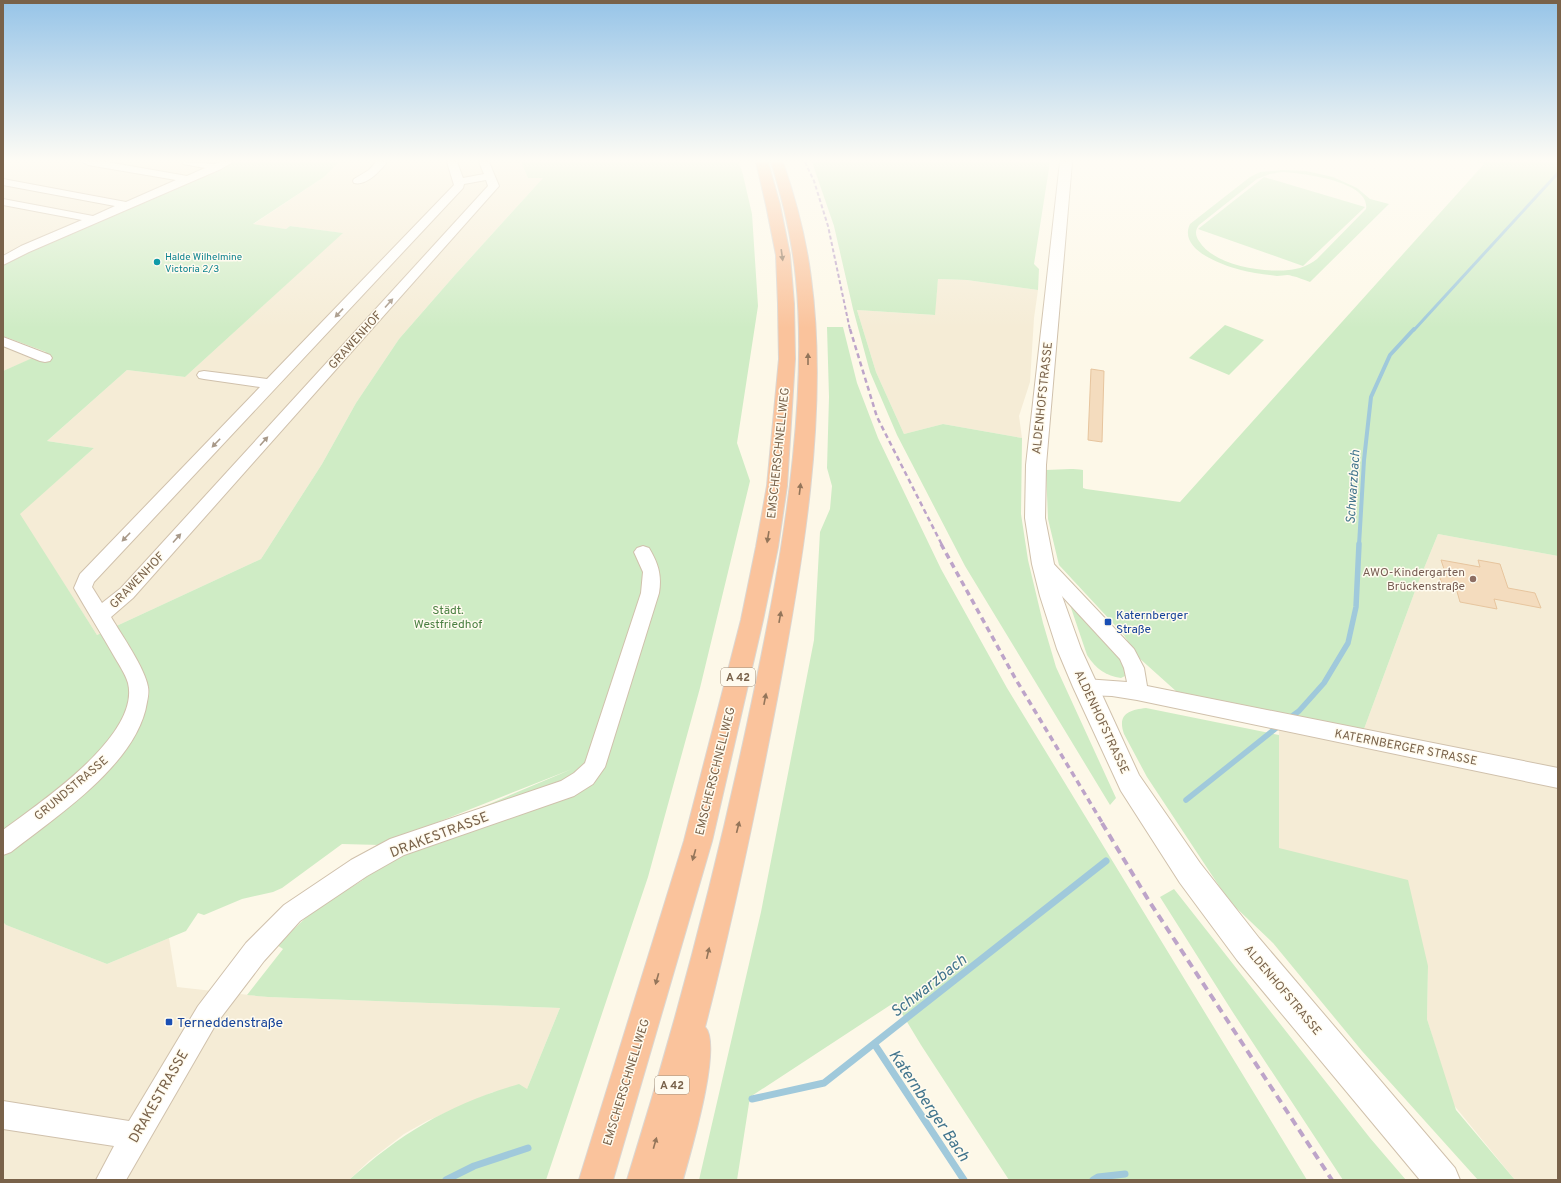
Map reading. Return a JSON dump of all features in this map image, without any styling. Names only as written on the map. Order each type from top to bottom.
[{"type":"highway","name":"EMSCHERSCHNELLWEG","points":[[596,1180],[698,841],[752,620],[772,517],[787,359],[786,304],[782,255],[775,217]]},
{"type":"highway","name":"EMSCHERSCHNELLWEG","points":[[644,1180],[699,991],[744,802],[771,671],[789,567],[800,487],[808,358],[801,255],[793,217]]},
{"type":"highway","points":[[666,1180],[692,1078],[699,991]]},
{"type":"street","points":[[84,217],[93,219]]},
{"type":"street","points":[[3,261],[25,249],[97,217]]},
{"type":"street","name":"GRAWENHOF","points":[[430,217],[86,579],[83,588],[101,616],[132,587],[466,217]]},
{"type":"street","name":"ALDENHOFSTRASSE","points":[[1061,217],[1036,465],[1035,518],[1051,596],[1069,649],[1130,783],[1190,873],[1248,949],[1443,1180]]},
{"type":"street","points":[[10,246],[25,249]]},
{"type":"street","points":[[3,342],[45,358]]},
{"type":"street","points":[[204,376],[272,384]]},
{"type":"street","name":"DRAKESTRASSE","points":[[110,1180],[207,1015],[255,952],[292,913],[359,868],[398,847],[566,788],[579,783],[589,774],[594,766],[650,593],[653,574],[643,552]]},
{"type":"street","points":[[1044,564],[1127,654],[1134,664],[1137,692]]},
{"type":"street","name":"GRUNDSTRASSE","points":[[3,844],[102,764],[122,741],[130,727],[136,712],[139,692],[136,678],[101,616]]},
{"type":"street","name":"KATERNBERGER STRASSE","points":[[1085,687],[1112,688],[1137,692],[1263,719],[1558,778]]},
{"type":"street","points":[[3,1115],[135,1136]]},
{"type":"shaded area","points":[[3,217],[103,217],[3,260]]},
{"type":"shaded area","points":[[264,217],[507,217],[399,339],[356,403],[322,464],[261,559],[97,635],[19,514],[94,448],[47,441],[127,370],[185,377],[342,233],[290,226],[286,229],[252,225]]},
{"type":"shaded area","points":[[938,279],[967,280],[1038,290],[1034,318],[1030,382],[1019,416],[1022,438],[943,424],[904,434],[876,372],[857,310],[934,315]]},
{"type":"shaded area","points":[[3,345],[34,358],[3,371]]},
{"type":"shaded area","points":[[1438,534],[1558,556],[1558,1180],[1515,1180],[1453,1104],[1427,1019],[1428,966],[1278,848],[1279,727],[1369,748],[1364,729],[1418,583]]},
{"type":"shaded area","points":[[3,922],[6,925],[107,964],[169,938],[177,987],[268,997],[560,1008],[527,1089],[493,1092],[427,1121],[404,1134],[369,1161],[349,1180],[3,1180]]},
{"type":"green space","name":"Städt. Westfriedhof","points":[[107,217],[263,217],[253,224],[286,229],[290,226],[343,233],[185,377],[127,370],[47,441],[94,448],[20,514],[97,635],[261,559],[322,464],[356,403],[399,339],[507,217],[752,217],[758,306],[737,443],[750,481],[700,688],[648,877],[546,1180],[349,1180],[388,1148],[408,1134],[449,1111],[494,1092],[519,1084],[527,1089],[560,1008],[247,995],[283,949],[277,945],[314,910],[363,880],[357,860],[572,769],[380,845],[342,844],[282,888],[273,892],[242,899],[204,915],[198,913],[186,931],[107,964],[6,925],[3,922],[3,371],[46,352],[3,336],[3,263]]},
{"type":"green space","points":[[831,217],[1041,217],[1034,264],[1039,269],[1038,290],[967,280],[938,279],[935,315],[857,310],[876,372],[904,434],[943,424],[1022,438],[1021,514],[1028,560],[1043,623],[1056,667],[1116,798],[1110,805],[965,566],[897,435],[870,372],[853,309]]},
{"type":"green space","points":[[1199,217],[1209,217],[1199,225],[1196,233],[1199,241],[1215,256],[1240,266],[1278,271],[1293,270],[1307,265],[1317,259],[1358,217],[1376,217],[1310,282],[1290,275],[1277,276],[1255,273],[1222,264],[1199,251],[1191,243],[1188,234],[1190,224]]},
{"type":"green space","points":[[1213,217],[1354,217],[1303,266],[1198,229]]},
{"type":"green space","points":[[1436,217],[1558,217],[1558,556],[1438,534],[1418,583],[1364,729],[1177,692],[1138,657],[1123,634],[1059,565],[1048,519],[1046,470],[1083,470],[1083,488],[1086,489],[1180,502]]},
{"type":"green space","points":[[1225,325],[1264,340],[1229,375],[1189,358]]},
{"type":"green space","points":[[827,327],[843,327],[857,383],[878,438],[941,569],[1007,688],[1307,1180],[1009,1180],[921,1045],[895,1002],[750,1097],[737,1180],[699,1180],[761,912],[814,640],[820,532],[830,509],[832,486],[827,468],[829,397]]},
{"type":"green space","points":[[1068,599],[1121,659],[1124,664],[1125,676],[1121,678],[1106,674],[1090,660]]},
{"type":"green space","points":[[1146,708],[1279,735],[1279,848],[1408,880],[1428,966],[1427,1019],[1456,1110],[1515,1180],[1478,1180],[1362,1051],[1273,943],[1229,901],[1147,777],[1124,734],[1122,722],[1126,714],[1134,710]]},
{"type":"green space","points":[[1174,889],[1370,1138],[1406,1180],[1343,1180],[1232,1011],[1160,897]]},
{"type":"building","points":[[1091,369],[1104,371],[1102,442],[1088,440]]},
{"type":"building","name":"AWO-Kindergarten Brückenstraße","points":[[1441,560],[1480,567],[1478,560],[1500,564],[1508,588],[1535,593],[1541,608],[1494,599],[1497,609],[1460,602],[1456,588],[1442,585],[1438,571],[1445,572]]},
{"type":"waterway","name":"Schwarzbach","points":[[1414,330],[1517,217]]},
{"type":"waterway","name":"Schwarzbach","points":[[1359,545],[1364,460],[1371,397],[1390,355],[1414,329]]},
{"type":"waterway","name":"Schwarzbach","points":[[1288,719],[1299,711],[1324,683],[1348,643],[1356,607],[1359,544]]},
{"type":"waterway","name":"Schwarzbach","points":[[1186,800],[1280,725]]},
{"type":"waterway","name":"Schwarzbach","points":[[752,1099],[824,1083],[1106,861]]},
{"type":"waterway","name":"Katernberger Bach","points":[[875,1045],[964,1180]]},
{"type":"waterway","name":"Schwarzbach","points":[[446,1180],[474,1166],[528,1148]]},
{"type":"waterway","points":[[1093,1180],[1098,1177],[1125,1174]]},
{"type":"railway","points":[[825,217],[850,330]]},
{"type":"railway","points":[[850,329],[877,417],[942,545]]},
{"type":"railway","points":[[941,544],[1015,678],[1103,824]]},
{"type":"railway","points":[[1102,823],[1149,901],[1332,1180]]},
{"type":"place","name":"Halde Wilhelmine Victoria 2/3","points":[[157,262]]},
{"type":"place","name":"AWO-Kindergarten Brückenstraße","points":[[1473,579]]},
{"type":"place","name":"Katernberger Straße","points":[[1108,622]]},
{"type":"place","name":"Terneddenstraße","points":[[169,1022]]}]
